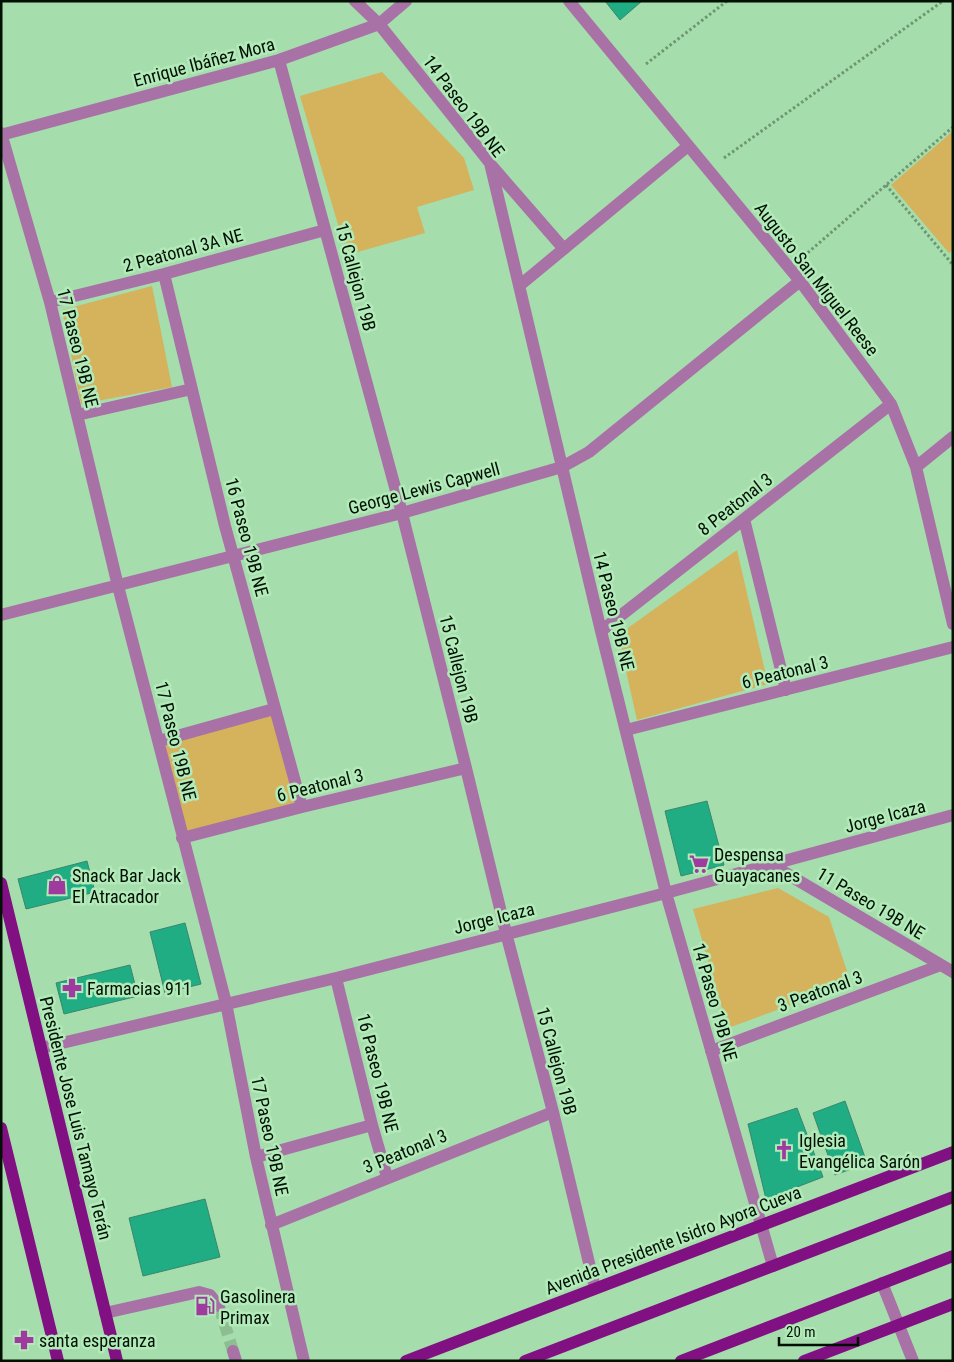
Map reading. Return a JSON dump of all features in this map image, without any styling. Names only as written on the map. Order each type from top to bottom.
[{"type":"main road","name":"Presidente Jose Luis Tamayo Terán","points":[[1,883],[117,1361]]},
{"type":"main road","points":[[1,1128],[58,1361]]},
{"type":"main road","name":"Avenida Presidente Isidro Ayora Cueva","points":[[406,1361],[953,1152]]},
{"type":"main road","points":[[525,1361],[953,1197]]},
{"type":"main road","points":[[681,1361],[953,1256]]},
{"type":"main road","points":[[804,1361],[953,1304]]},
{"type":"street","name":"14 Paseo 19B NE","points":[[355,1],[379,24],[490,163],[600,631],[666,893],[773,1266]]},
{"type":"street","name":"Enrique Ibáñez Mora","points":[[1,134],[279,60],[379,24],[406,1]]},
{"type":"street","name":"Augusto San Miguel Reese","points":[[568,1],[800,281],[891,404],[916,466],[953,624]]},
{"type":"street","name":"15 Callejon 19B","points":[[279,60],[402,513],[596,1288]]},
{"type":"street","name":"17 Paseo 19B NE","points":[[1,134],[50,302],[118,586],[226,1003],[271,1225],[304,1361]]},
{"type":"street","points":[[519,286],[688,146]]},
{"type":"street","points":[[490,163],[564,249]]},
{"type":"street","name":"2 Peatonal 3A NE","points":[[50,302],[164,274],[325,230]]},
{"type":"street","name":"16 Paseo 19B NE","points":[[164,274],[234,555],[274,709],[302,807]]},
{"type":"street","name":"George Lewis Capwell","points":[[1,615],[402,513],[562,467],[589,452],[800,281]]},
{"type":"street","points":[[77,415],[192,389]]},
{"type":"street","name":"8 Peatonal 3","points":[[600,631],[891,404]]},
{"type":"street","points":[[916,466],[953,437]]},
{"type":"street","points":[[744,519],[786,690]]},
{"type":"street","name":"6 Peatonal 3","points":[[626,730],[953,647]]},
{"type":"street","points":[[158,741],[274,709]]},
{"type":"street","name":"6 Peatonal 3","points":[[182,838],[466,768]]},
{"type":"street","name":"Jorge Icaza","points":[[41,1048],[336,978],[772,865],[953,815]]},
{"type":"street","name":"11 Paseo 19B NE","points":[[772,865],[953,972]]},
{"type":"street","name":"3 Peatonal 3","points":[[711,1051],[941,965]]},
{"type":"street","name":"16 Paseo 19B NE","points":[[336,978],[372,1125],[387,1177]]},
{"type":"street","name":"3 Peatonal 3","points":[[271,1225],[553,1112]]},
{"type":"street","points":[[256,1156],[372,1125]]},
{"type":"street","points":[[882,1283],[913,1361]]},
{"type":"street","points":[[105,1313],[199,1292],[210,1295],[219,1306]]},
{"type":"path","points":[[630,77],[727,1]]},
{"type":"path","points":[[707,170],[943,1]]},
{"type":"path","points":[[789,268],[953,127]]},
{"type":"path","points":[[886,185],[953,265]]},
{"type":"path","points":[[948,260],[953,256]]},
{"type":"shaded area","points":[[382,72],[464,158],[474,190],[417,207],[425,233],[347,255],[300,96]]},
{"type":"shaded area","points":[[953,131],[953,250],[949,253],[891,185]]},
{"type":"shaded area","points":[[152,286],[172,387],[81,404],[62,310]]},
{"type":"shaded area","points":[[737,550],[768,684],[637,720],[618,635]]},
{"type":"shaded area","points":[[274,709],[302,807],[182,838],[159,741]]},
{"type":"shaded area","points":[[778,888],[829,917],[851,983],[728,1028],[693,909]]},
{"type":"building","points":[[605,1],[642,1],[620,20]]},
{"type":"building","points":[[707,801],[724,865],[681,876],[665,811]]},
{"type":"building","name":"Snack Bar Jack El Atracador","points":[[87,861],[95,892],[26,909],[18,879]]},
{"type":"building","points":[[185,923],[201,984],[165,993],[150,932]]},
{"type":"building","points":[[130,965],[138,996],[64,1014],[56,983]]},
{"type":"building","points":[[845,1101],[867,1163],[835,1175],[813,1113]]},
{"type":"building","name":"Iglesia Evangélica Sarón","points":[[797,1108],[823,1177],[766,1199],[748,1124]]},
{"type":"building","points":[[205,1199],[220,1257],[143,1276],[129,1218]]},
{"type":"tunnel","points":[[219,1306],[233,1351]]},
{"type":"place","name":"Despensa Guayacanes","points":[[699,864]]},
{"type":"place","name":"Snack Bar Jack El Atracador","points":[[57,885]]},
{"type":"place","name":"Farmacias 911","points":[[72,988]]},
{"type":"place","name":"Iglesia Evangélica Sarón","points":[[784,1150]]},
{"type":"place","name":"Gasolinera Primax","points":[[205,1306]]},
{"type":"place","name":"santa esperanza","points":[[24,1340]]}]
